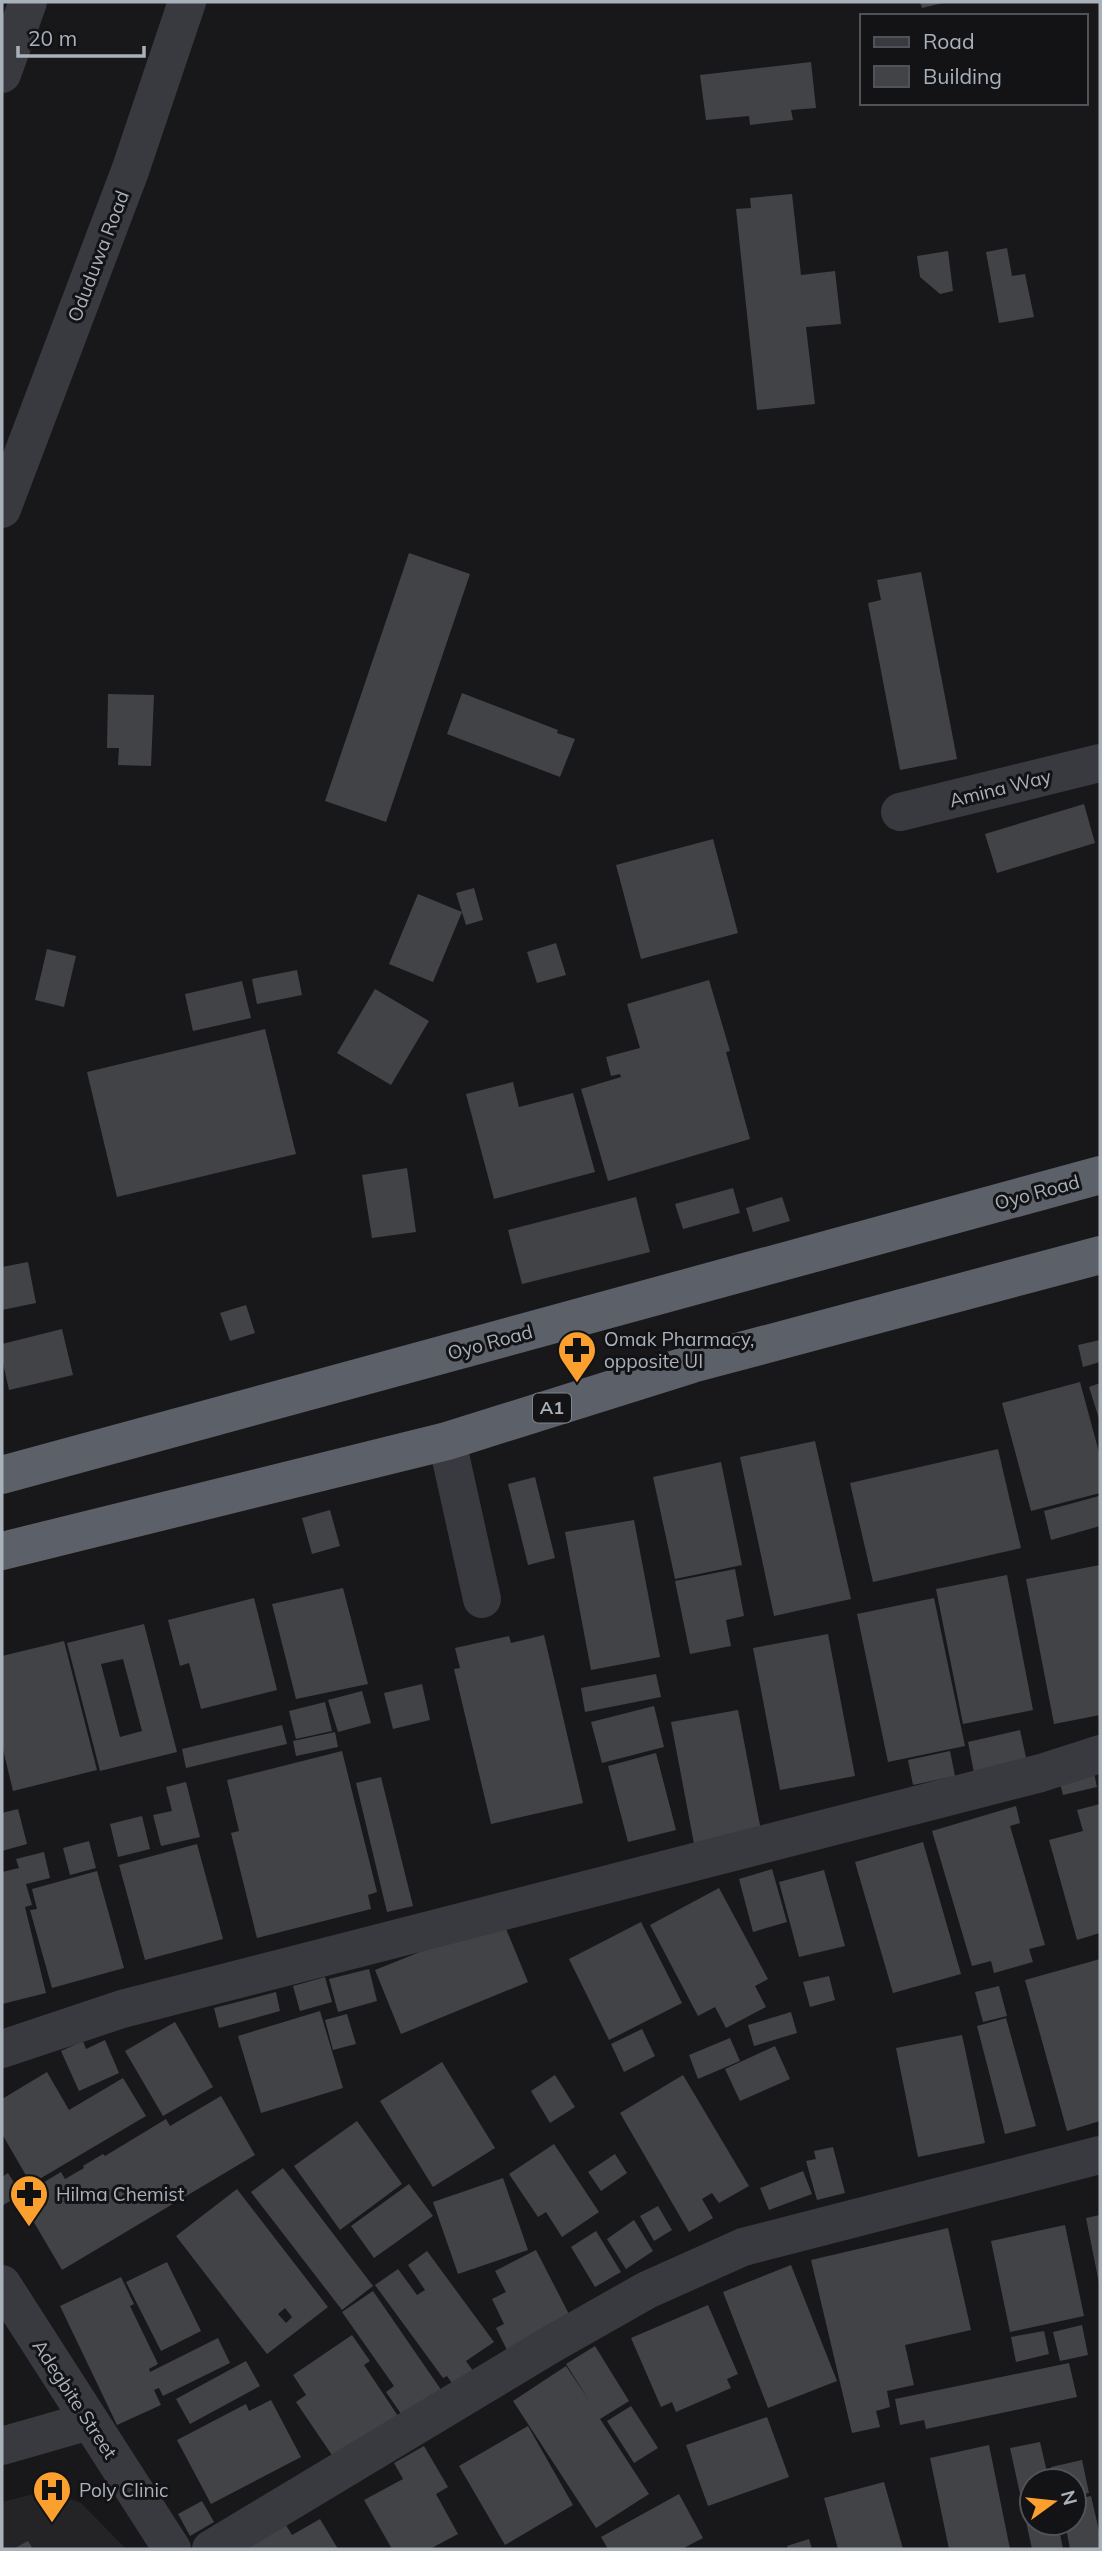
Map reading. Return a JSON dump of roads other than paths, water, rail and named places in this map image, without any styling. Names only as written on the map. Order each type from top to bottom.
[{"type":"highway","name":"Oyo Road","points":[[2,1475],[1100,1175]]},
{"type":"highway","name":"A1","points":[[2,1551],[447,1441],[692,1364],[1100,1255]]},
{"type":"street","points":[[2,74],[28,2]]},
{"type":"street","name":"Oduduwa Road","points":[[2,509],[130,171],[187,2]]},
{"type":"street","name":"Amina Way","points":[[900,812],[1100,763]]},
{"type":"street","points":[[447,1441],[482,1599]]},
{"type":"street","points":[[2,2049],[122,2009],[1015,1780],[1100,1754]]},
{"type":"street","points":[[211,2549],[648,2290],[743,2247],[1100,2155]]},
{"type":"street","name":"Adegbite Street","points":[[2,2284],[172,2549]]},
{"type":"street","points":[[2,2446],[89,2421]]},
{"type":"place","name":"Omak Pharmacy, opposite UI","points":[[577,1384]]},
{"type":"place","name":"Hilma Chemist","points":[[29,2228]]},
{"type":"place","name":"Poly Clinic","points":[[52,2524]]}]
